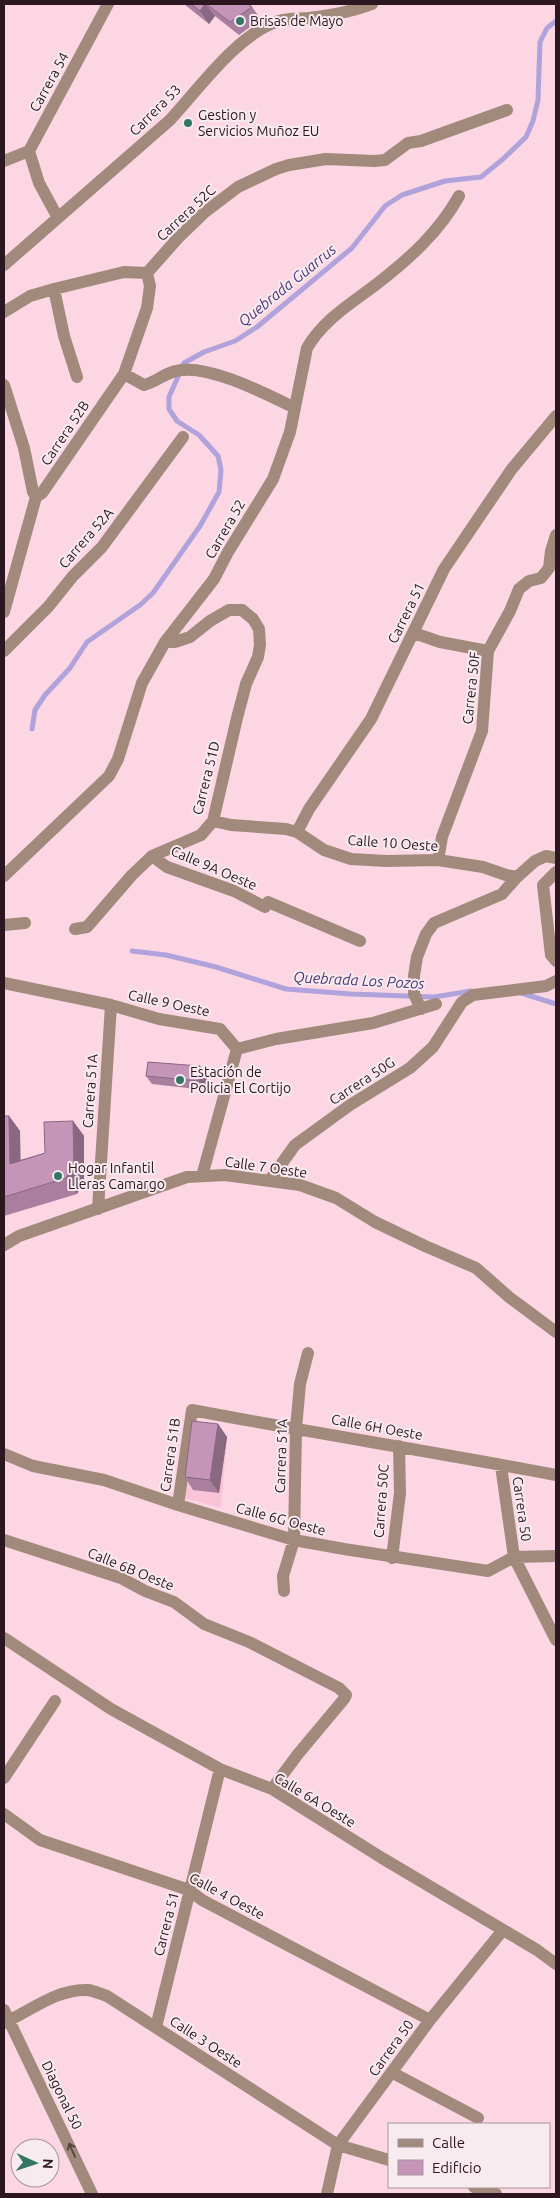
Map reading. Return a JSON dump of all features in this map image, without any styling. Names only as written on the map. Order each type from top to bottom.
[{"type":"street","name":"Carrera 54","points":[[29,151],[108,4]]},
{"type":"street","name":"Carrera 53","points":[[4,265],[170,120],[189,100],[204,79],[263,27],[280,20],[350,13],[372,4]]},
{"type":"street","name":"Carrera 52C","points":[[147,273],[205,212],[238,187],[276,169],[326,159],[385,160],[408,143],[421,141],[506,110]]},
{"type":"street","points":[[4,161],[29,151],[39,183],[58,218]]},
{"type":"street","name":"Carrera 52","points":[[4,876],[108,776],[118,759],[140,686],[165,642],[214,579],[228,552],[273,478],[290,432],[307,348],[314,337],[327,321],[414,253],[450,213],[459,196]]},
{"type":"street","points":[[4,312],[30,296],[54,288],[124,272],[147,273]]},
{"type":"street","name":"Carrera 52B","points":[[4,612],[36,497],[42,493],[124,374],[147,308],[150,286],[147,273]]},
{"type":"street","points":[[54,288],[64,336],[77,377]]},
{"type":"street","points":[[124,374],[144,385],[154,382],[173,371],[190,368],[230,380],[295,408]]},
{"type":"street","points":[[4,385],[22,439],[33,492],[36,497]]},
{"type":"street","name":"Carrera 51","points":[[297,832],[309,809],[371,719],[444,569],[511,470],[556,416]]},
{"type":"street","name":"Carrera 52A","points":[[4,651],[48,607],[73,576],[102,547],[183,437]]},
{"type":"street","name":"Carrera 50F","points":[[438,860],[442,837],[482,731],[488,651],[506,619],[519,589],[529,582],[541,578],[548,568],[555,543]]},
{"type":"street","name":"Carrera 51D","points":[[74,929],[86,927],[132,875],[152,856],[201,835],[213,821],[246,684],[258,657],[260,646],[259,628],[254,619],[242,610],[229,610],[210,620],[190,637],[175,642],[165,642]]},
{"type":"street","points":[[414,633],[440,642],[488,651]]},
{"type":"street","name":"Calle 10 Oeste","points":[[213,821],[231,825],[286,829],[297,832],[324,850],[351,859],[386,861],[438,860],[483,867],[506,876],[517,877]]},
{"type":"street","name":"Calle 9A Oeste","points":[[152,856],[166,868],[234,891],[360,941]]},
{"type":"street","points":[[421,1009],[414,994],[414,976],[417,957],[426,934],[434,922],[502,894],[517,877],[540,859],[546,856],[556,858]]},
{"type":"street","points":[[556,872],[542,885],[551,955],[556,961]]},
{"type":"street","points":[[4,924],[25,923]]},
{"type":"street","name":"Carrera 50G","points":[[270,1180],[295,1146],[350,1105],[410,1068],[433,1047],[462,1002],[473,995],[546,986],[556,981]]},
{"type":"street","name":"Calle 9 Oeste","points":[[4,983],[111,1005],[159,1019],[220,1029],[237,1049]]},
{"type":"street","points":[[202,1176],[237,1049],[276,1039],[373,1023],[436,1004]]},
{"type":"street","name":"Carrera 51A","points":[[98,1209],[111,1005]]},
{"type":"street","name":"Calle 7 Oeste","points":[[4,1246],[19,1236],[187,1177],[225,1175],[270,1180],[300,1185],[336,1198],[375,1222],[476,1268],[509,1297],[556,1332]]},
{"type":"street","name":"Carrera 51A","points":[[284,1591],[283,1576],[294,1540],[296,1428],[300,1384],[308,1353]]},
{"type":"street","name":"Calle 6H Oeste","points":[[192,1410],[364,1442],[399,1446],[556,1476]]},
{"type":"street","name":"Carrera 51B","points":[[178,1505],[192,1410]]},
{"type":"street","name":"Carrera 50C","points":[[392,1558],[400,1493],[399,1446]]},
{"type":"street","name":"Calle 6G Oeste","points":[[4,1454],[33,1466],[104,1480],[178,1505],[294,1540],[392,1558],[488,1571],[514,1558],[556,1556]]},
{"type":"street","name":"Carrera 50","points":[[501,1466],[514,1558],[556,1640]]},
{"type":"street","name":"Calle 6B Oeste","points":[[4,1540],[121,1578],[145,1591],[174,1602],[204,1624],[249,1642],[268,1653],[335,1684],[346,1695],[272,1789]]},
{"type":"street","name":"Calle 6A Oeste","points":[[4,1638],[97,1700],[220,1769],[272,1789],[537,1950],[556,1964]]},
{"type":"street","points":[[4,1778],[55,1701]]},
{"type":"street","name":"Carrera 51","points":[[156,2027],[220,1769]]},
{"type":"street","name":"Calle 4 Oeste","points":[[4,1814],[40,1840],[189,1890],[202,1900],[430,2020]]},
{"type":"street","name":"Carrera 50","points":[[327,2194],[338,2145],[430,2020],[503,1930]]},
{"type":"street","name":"Calle 3 Oeste","points":[[5,2018],[70,1992],[88,1990],[107,1996],[338,2145],[388,2160]]},
{"type":"street","name":"Diagonal 50","points":[[5,2018],[92,2194]]},
{"type":"street","points":[[392,2073],[478,2118]]},
{"type":"street","points":[[477,2188],[496,2194]]},
{"type":"shaded area","points":[[227,1437],[221,1508],[183,1498],[188,1449]]},
{"type":"building","points":[[191,4],[205,4],[200,11]]},
{"type":"building","points":[[206,4],[248,4],[252,7],[230,22]]},
{"type":"building","points":[[148,1062],[200,1066],[199,1081],[146,1076]]},
{"type":"building","points":[[4,1116],[9,1116],[10,1164],[45,1153],[44,1122],[73,1121],[74,1164],[66,1178],[4,1197]]},
{"type":"building","points":[[192,1421],[218,1424],[210,1480],[185,1477]]},
{"type":"waterway","name":"Quebrada Guarrus","points":[[32,729],[35,710],[45,695],[70,668],[87,642],[140,605],[153,593],[200,526],[219,492],[221,470],[218,456],[199,435],[177,421],[169,409],[169,397],[184,363],[204,352],[235,341],[257,327],[352,248],[385,206],[402,195],[445,181],[481,177],[503,159],[526,137],[533,121],[538,100],[540,42],[547,28],[556,21]]},
{"type":"waterway","name":"Quebrada Los Pozos","points":[[132,951],[166,955],[216,967],[286,989],[434,997],[471,991]]},
{"type":"waterway","name":"Quebrada Los Pozos","points":[[521,993],[556,1004]]},
{"type":"place","name":"Brisas de Mayo","points":[[240,21]]},
{"type":"place","name":"Gestion y Servicios Muñoz EU","points":[[188,123]]},
{"type":"place","name":"Estación de Policia El Cortijo","points":[[180,1080]]},
{"type":"place","name":"Hogar Infantil Lleras Camargo","points":[[58,1176]]}]
